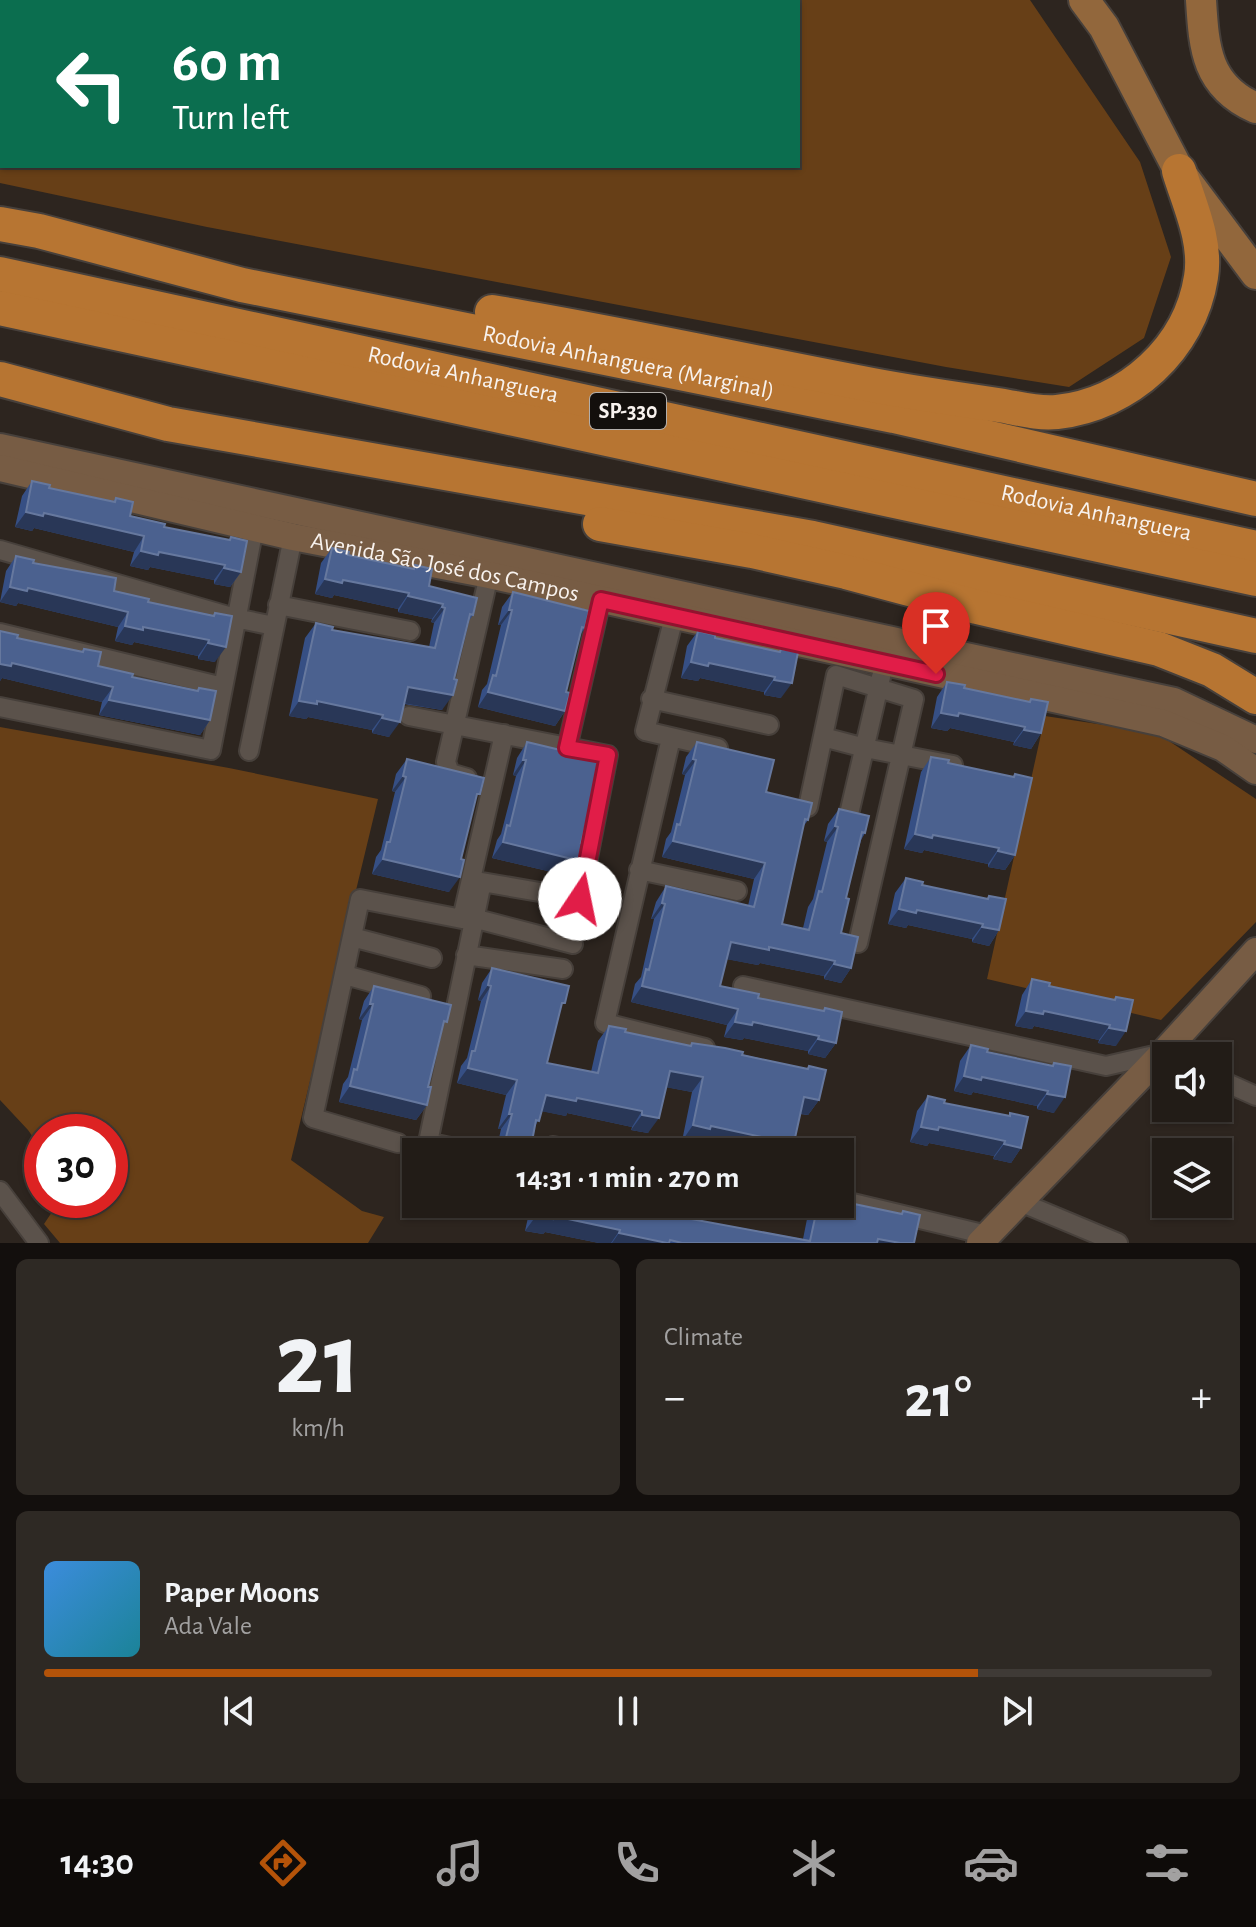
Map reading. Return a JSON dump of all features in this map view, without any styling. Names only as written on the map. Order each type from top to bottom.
[{"type":"highway","points":[[320,298],[379,294],[599,330],[915,393],[1031,412],[1058,412],[1088,406],[1148,373],[1170,350],[1189,317],[1201,275],[1199,235],[1179,171]]},
{"type":"highway","name":"Rodovia Anhanguera (Marginal)","points":[[0,224],[39,231],[242,285],[320,298],[894,416],[1256,499]]},
{"type":"highway","points":[[0,260],[180,287],[242,285]]},
{"type":"highway","name":"Rodovia Anhanguera","points":[[0,274],[1256,548]]},
{"type":"highway","name":"Rodovia Anhanguera","points":[[0,308],[1256,579]]},
{"type":"highway","points":[[0,379],[168,424],[291,462],[589,522],[752,551],[1159,649],[1212,670],[1256,697]]},
{"type":"highway","points":[[168,424],[813,538],[1256,636]]},
{"type":"main road","points":[[1084,0],[1111,40],[1179,171],[1256,274]]},
{"type":"main road","points":[[1202,0],[1202,35],[1209,63],[1222,85],[1256,108]]},
{"type":"street","name":"Avenida São José dos Campos","points":[[0,447],[1174,701],[1256,740]]},
{"type":"street","name":"Avenida São José dos Campos","points":[[0,468],[293,537],[489,575],[674,617],[882,675],[1163,723],[1223,748],[1256,771]]},
{"type":"street","points":[[0,707],[211,750],[254,528]]},
{"type":"street","points":[[249,751],[293,537]]},
{"type":"street","points":[[0,550],[235,618],[274,626]]},
{"type":"street","points":[[489,575],[447,769],[450,773],[492,786]]},
{"type":"street","points":[[567,748],[601,600]]},
{"type":"street","points":[[278,605],[410,631]]},
{"type":"street","points":[[674,617],[645,731],[740,753]]},
{"type":"street","points":[[0,633],[223,687]]},
{"type":"street","points":[[808,807],[836,675],[882,675],[914,699],[858,943]]},
{"type":"street","points":[[849,814],[882,675]]},
{"type":"street","points":[[651,699],[769,725]]},
{"type":"street","points":[[409,716],[608,755],[580,899],[482,882],[428,1138]]},
{"type":"street","points":[[398,1143],[313,1118],[360,899],[462,919],[504,734]]},
{"type":"street","points":[[823,737],[964,767]]},
{"type":"street","points":[[671,738],[605,1023],[705,1048]]},
{"type":"street","points":[[639,870],[737,891]]},
{"type":"street","points":[[473,918],[573,944]]},
{"type":"street","points":[[352,937],[432,958]]},
{"type":"street","points":[[1176,1042],[1256,951]]},
{"type":"street","points":[[466,955],[563,969]]},
{"type":"street","points":[[345,975],[421,996]]},
{"type":"street","points":[[743,986],[1106,1066],[1152,1057]]},
{"type":"street","points":[[854,1204],[984,1239],[1152,1068]]},
{"type":"street","points":[[1232,1085],[1256,1096]]},
{"type":"street","points":[[0,1191],[39,1243]]},
{"type":"street","points":[[1020,1202],[1118,1243]]},
{"type":"shaded area","points":[[800,0],[1030,0],[1140,162],[1171,257],[1144,338],[1069,387],[946,367],[207,227],[0,183],[0,168],[800,168]]},
{"type":"shaded area","points":[[1045,716],[1157,733],[1256,799],[1256,922],[1161,1020],[987,979]]},
{"type":"shaded area","points":[[0,727],[229,768],[378,799],[291,1160],[362,1211],[384,1217],[368,1243],[60,1243],[44,1224],[48,1218],[128,1218],[128,1114],[24,1114],[24,1126],[0,1100]]},
{"type":"building","points":[[32,481],[50,485],[49,488],[115,502],[116,498],[133,502],[130,516],[165,524],[164,527],[247,541],[241,572],[224,568],[225,565],[141,551],[144,536],[44,513],[43,516],[26,512]]},
{"type":"building","points":[[332,548],[349,552],[348,555],[414,569],[415,565],[432,569],[429,586],[477,598],[473,615],[470,614],[453,695],[408,687],[400,722],[382,718],[383,715],[317,701],[317,704],[299,701],[316,623],[333,627],[332,630],[435,648],[445,608],[443,604],[408,596],[409,593],[325,579]]},
{"type":"building","points":[[16,556],[34,560],[33,563],[116,578],[114,591],[149,599],[148,602],[214,616],[215,613],[232,616],[226,647],[208,643],[209,640],[125,626],[128,612],[28,588],[27,591],[10,587]]},
{"type":"building","points":[[513,592],[589,611],[566,692],[570,693],[565,711],[488,692],[493,675],[496,676],[512,610],[509,610]]},
{"type":"building","points":[[0,631],[18,635],[17,638],[83,652],[84,649],[101,652],[98,666],[133,674],[132,677],[198,691],[199,688],[216,691],[210,720],[109,700],[113,687],[12,663],[11,666],[0,664]]},
{"type":"building","points":[[698,631],[715,635],[715,638],[780,652],[781,649],[798,652],[792,683],[709,663],[708,666],[691,662]]},
{"type":"building","points":[[947,682],[1030,702],[1031,699],[1048,702],[1041,733],[959,713],[958,716],[941,713]]},
{"type":"building","points":[[527,742],[602,760],[581,843],[584,843],[580,861],[503,842],[507,825],[510,826],[526,760],[523,760]]},
{"type":"building","points":[[697,742],[774,760],[766,792],[812,803],[808,820],[805,819],[782,924],[809,930],[819,891],[822,892],[838,827],[835,826],[839,809],[869,816],[865,833],[862,832],[846,898],[849,899],[841,933],[858,937],[851,968],[834,964],[835,961],[731,942],[720,986],[759,994],[758,998],[842,1012],[836,1043],[818,1039],[819,1036],[753,1022],[752,1025],[735,1022],[738,1009],[642,986],[646,969],[649,970],[665,904],[662,903],[666,886],[754,907],[765,863],[673,841],[696,760],[693,759]]},
{"type":"building","points":[[931,757],[1014,777],[1015,774],[1032,778],[1015,855],[998,851],[999,848],[915,834]]},
{"type":"building","points":[[407,759],[484,778],[461,859],[464,860],[460,877],[383,859],[406,777],[403,776]]},
{"type":"building","points":[[906,878],[923,882],[922,885],[988,899],[989,896],[1006,899],[999,930],[917,910],[916,913],[899,909]]},
{"type":"building","points":[[492,968],[569,986],[547,1063],[598,1073],[609,1026],[691,1046],[692,1043],[725,1048],[743,1052],[742,1055],[826,1070],[819,1100],[804,1097],[795,1138],[767,1138],[711,1126],[710,1129],[693,1125],[703,1077],[670,1071],[659,1118],[642,1115],[642,1111],[546,1095],[533,1138],[506,1138],[517,1080],[468,1068],[491,986],[488,985]]},
{"type":"building","points":[[1032,979],[1050,983],[1049,986],[1115,1000],[1116,997],[1133,1000],[1126,1031],[1044,1011],[1043,1014],[1026,1011]]},
{"type":"building","points":[[374,986],[451,1005],[447,1022],[444,1021],[428,1087],[431,1087],[427,1105],[350,1086],[354,1069],[357,1070],[373,1004],[370,1004]]},
{"type":"building","points":[[971,1045],[988,1049],[987,1052],[1053,1066],[1054,1063],[1071,1066],[1065,1097],[982,1077],[981,1080],[964,1076]]},
{"type":"building","points":[[928,1096],[945,1100],[944,1103],[1028,1117],[1021,1148],[1004,1144],[1005,1141],[939,1127],[938,1130],[921,1127]]},
{"type":"building","points":[[854,1204],[920,1215],[914,1243],[878,1239],[877,1243],[682,1243],[670,1240],[667,1243],[563,1218],[686,1218],[810,1241],[815,1218],[854,1218]]},
{"type":"route","points":[[580,899],[608,755],[567,748],[601,600],[936,674]]}]
